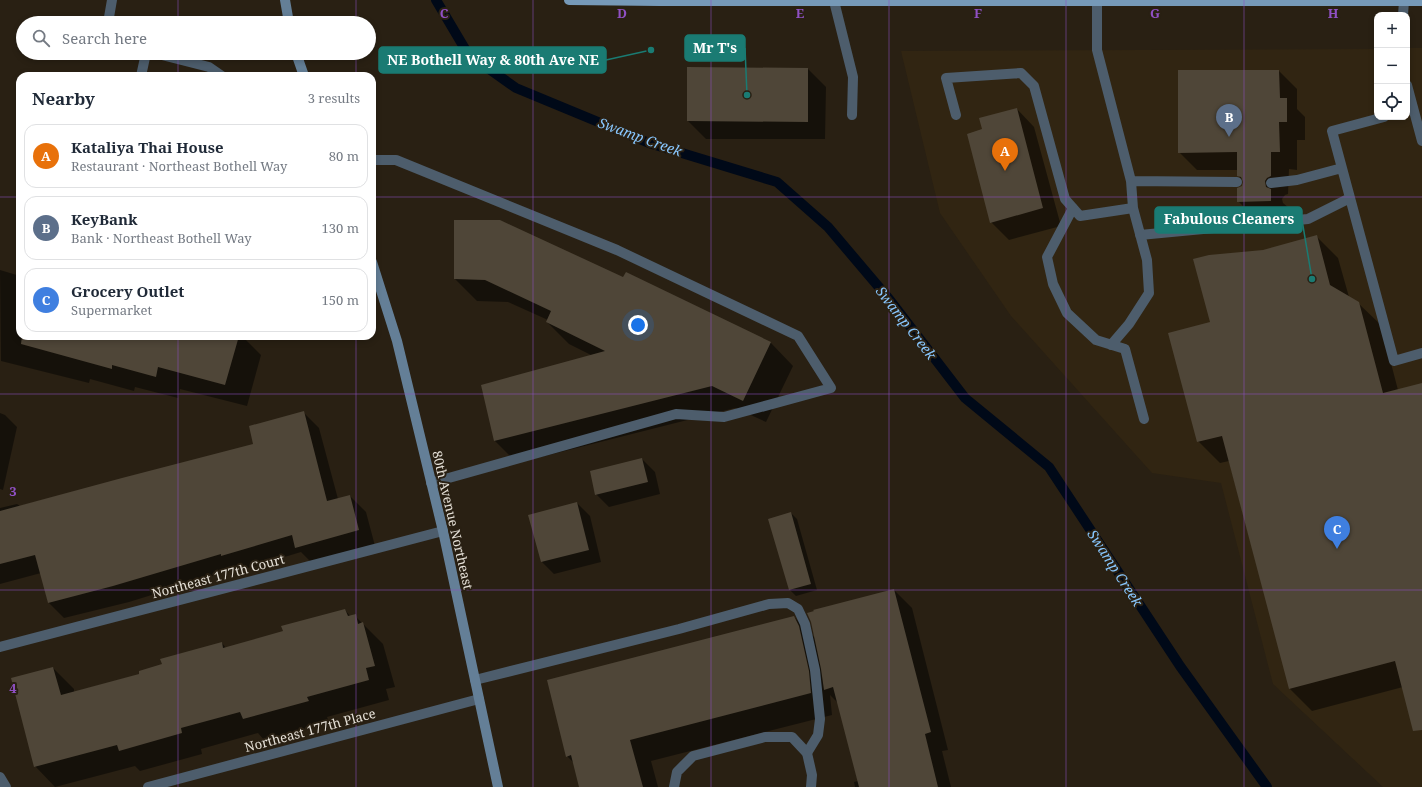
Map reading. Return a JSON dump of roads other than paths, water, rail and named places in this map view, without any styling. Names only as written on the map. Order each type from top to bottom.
[{"type":"main road","points":[[285,0],[288,16]]},
{"type":"main road","points":[[569,0],[1422,1]]},
{"type":"main road","points":[[298,60],[303,72]]},
{"type":"main road","name":"80th Avenue Northeast","points":[[376,275],[397,341],[443,530],[498,787]]},
{"type":"street","points":[[109,16],[112,0]]},
{"type":"street","points":[[834,1],[853,77],[852,115]]},
{"type":"street","points":[[1098,1],[1097,50],[1131,181],[1133,208],[1147,260],[1149,293],[1129,324],[1111,345]]},
{"type":"street","points":[[1404,1],[1404,12]]},
{"type":"street","points":[[142,72],[144,60]]},
{"type":"street","points":[[184,60],[209,66],[217,72]]},
{"type":"street","points":[[956,115],[946,78],[1020,73],[1034,86],[1064,199],[1080,216],[1133,208]]},
{"type":"street","points":[[1410,97],[1422,141]]},
{"type":"street","points":[[1374,120],[1332,131],[1394,361],[1422,353]]},
{"type":"street","points":[[376,160],[396,160],[616,250],[798,336],[831,388],[724,418],[676,414],[431,483]]},
{"type":"street","points":[[1271,183],[1297,180],[1342,168]]},
{"type":"street","points":[[1131,181],[1237,182]]},
{"type":"street","points":[[1140,235],[1308,219],[1350,198]]},
{"type":"street","points":[[1073,208],[1047,257],[1053,284],[1067,313],[1096,340],[1125,349],[1144,420]]},
{"type":"street","name":"Northeast 177th Court","points":[[1,646],[443,530]]},
{"type":"street","points":[[475,680],[679,629],[769,604],[788,603],[798,609],[805,624],[815,670],[820,719],[818,735],[807,753]]},
{"type":"street","name":"Northeast 177th Place","points":[[148,787],[479,699]]},
{"type":"street","points":[[674,787],[677,772],[692,756],[765,736],[792,737],[807,753],[812,776],[811,787]]},
{"type":"street","points":[[0,777],[6,787]]},
{"type":"waterway","name":"Swamp Creek","points":[[436,0],[468,54],[516,88],[649,143],[777,182],[828,227],[889,299],[965,398],[1049,467],[1180,666],[1267,787]]},
{"type":"place","name":"NE Bothell Way & 80th Ave NE","points":[[651,50]]},
{"type":"place","name":"Mr T's","points":[[747,95]]},
{"type":"place","name":"KeyBank","points":[[1229,137]]},
{"type":"place","name":"Kataliya Thai House","points":[[1005,171]]},
{"type":"place","name":"Fabulous Cleaners","points":[[1312,279]]},
{"type":"place","name":"Grocery Outlet","points":[[1337,549]]}]
